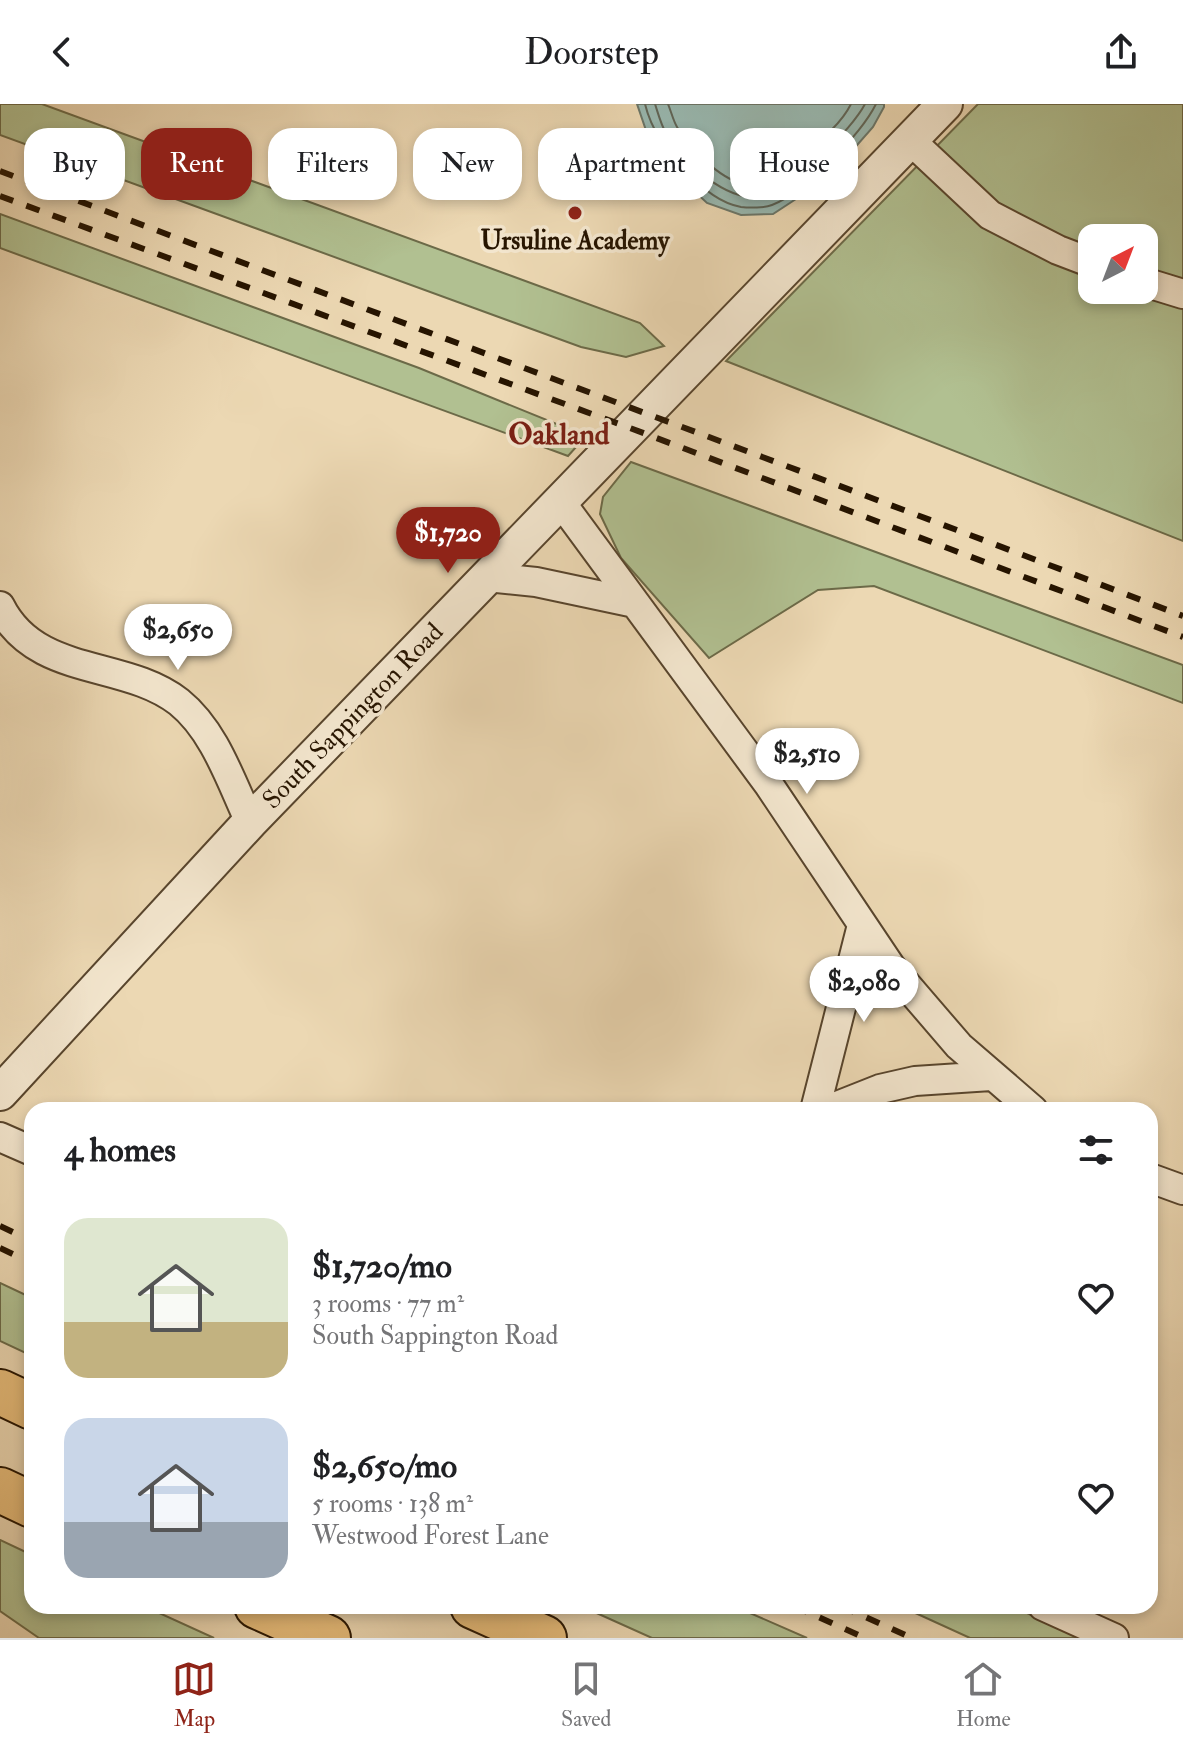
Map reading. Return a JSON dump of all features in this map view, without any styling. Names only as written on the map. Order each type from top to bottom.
[{"type":"highway","points":[[0,1392],[24,1403]]},
{"type":"highway","points":[[0,1490],[24,1501]]},
{"type":"highway","points":[[275,1614],[328,1638]]},
{"type":"highway","points":[[491,1614],[544,1638]]},
{"type":"street","name":"South Sappington Road","points":[[0,1093],[250,822],[945,104]]},
{"type":"street","points":[[910,140],[990,215],[1078,258]]},
{"type":"street","points":[[1158,286],[1183,294]]},
{"type":"street","points":[[560,501],[769,785],[891,967],[959,1046],[1023,1102]]},
{"type":"street","points":[[487,577],[536,582],[635,603]]},
{"type":"street","points":[[2,616],[30,642],[68,663],[141,682],[176,700],[196,718],[211,741],[250,822]]},
{"type":"street","points":[[817,1102],[862,925]]},
{"type":"street","points":[[847,1102],[880,1089],[915,1081],[991,1076]]},
{"type":"street","points":[[0,1137],[24,1148]]},
{"type":"street","points":[[1158,1181],[1183,1190]]},
{"type":"street","points":[[1061,1614],[1114,1638]]},
{"type":"green space","points":[[0,104],[42,104],[108,128],[24,128],[24,144],[0,135]]},
{"type":"green space","points":[[978,104],[1183,104],[1183,541],[726,361]]},
{"type":"green space","points":[[125,134],[141,140],[141,186],[125,181]]},
{"type":"green space","points":[[252,181],[268,187],[268,200],[304,200],[640,323],[664,346],[626,357],[581,347],[178,200],[252,200]]},
{"type":"green space","points":[[0,214],[419,368],[586,436],[568,456],[0,248]]},
{"type":"green space","points":[[631,462],[1183,665],[1183,703],[874,586],[818,590],[709,658],[621,558],[600,514],[603,497]]},
{"type":"green space","points":[[0,1283],[24,1294],[24,1352],[0,1341]]},
{"type":"green space","points":[[0,1540],[24,1551],[24,1614],[162,1614],[214,1638],[39,1638],[0,1611]]},
{"type":"green space","points":[[599,1614],[752,1614],[807,1638],[652,1638]]},
{"type":"green space","points":[[918,1614],[1029,1614],[1080,1638],[970,1638]]},
{"type":"water","points":[[637,104],[884,104],[873,127],[858,144],[858,128],[730,128],[730,200],[794,200],[773,214],[741,215],[704,200],[714,200],[714,128],[645,128]]},
{"type":"railway","points":[[0,171],[1183,616]]},
{"type":"railway","points":[[0,196],[630,428],[1183,637]]},
{"type":"railway","points":[[0,1226],[24,1237]]},
{"type":"railway","points":[[0,1248],[24,1259]]},
{"type":"railway","points":[[812,1614],[865,1638]]},
{"type":"railway","points":[[859,1614],[912,1638]]},
{"type":"place","name":"Ursuline Academy","points":[[575,213]]},
{"type":"district","name":"Oakland","points":[[559,434]]}]
